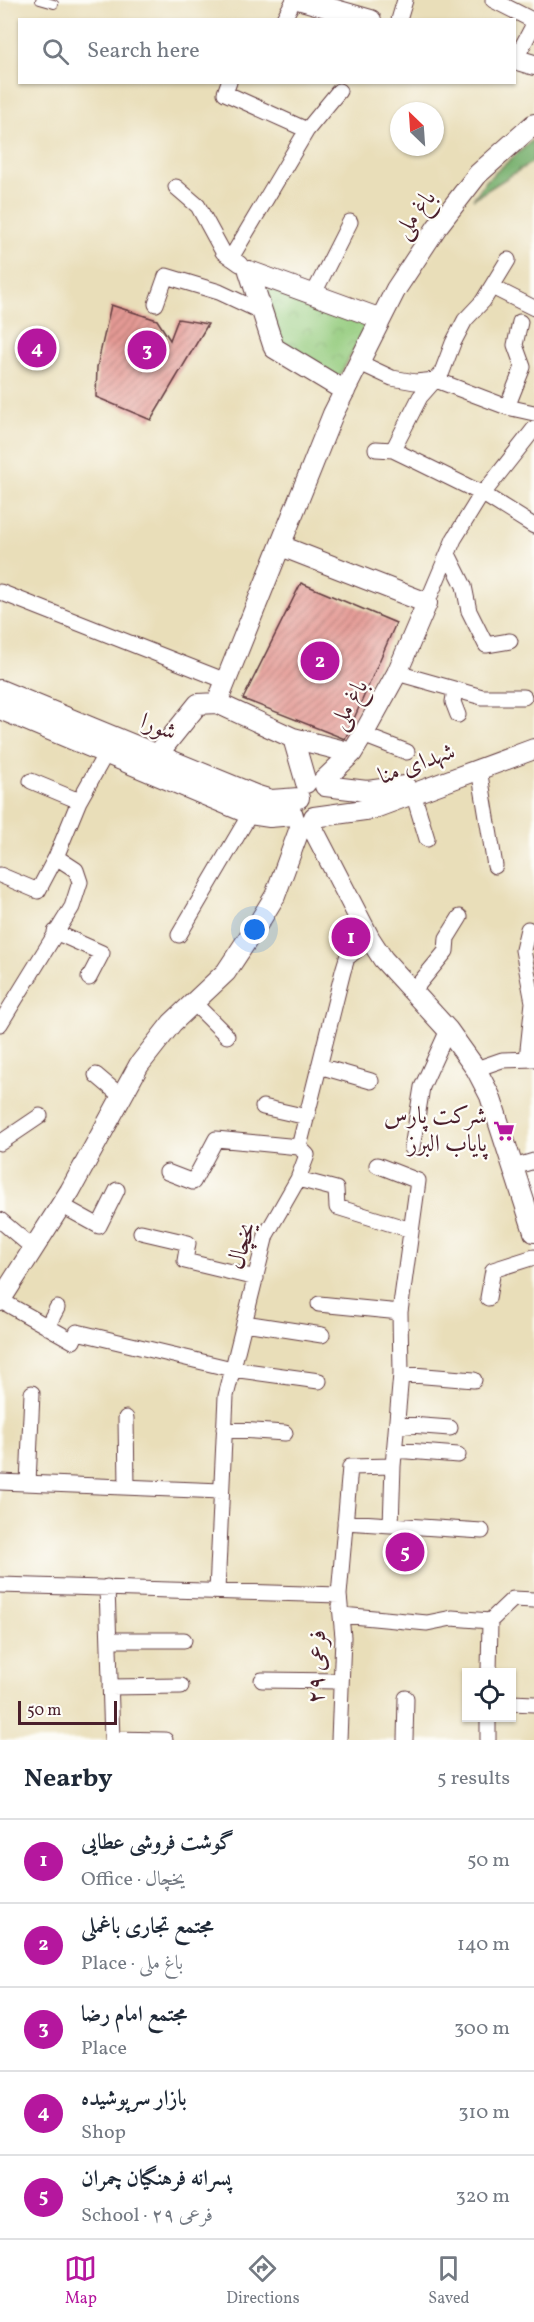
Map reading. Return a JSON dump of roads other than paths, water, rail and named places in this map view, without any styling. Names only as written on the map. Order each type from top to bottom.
[{"type":"street","points":[[284,18],[294,0]]},
{"type":"street","points":[[301,0],[364,18]]},
{"type":"street","points":[[400,18],[405,0]]},
{"type":"street","points":[[493,0],[534,22],[521,61]]},
{"type":"street","points":[[228,84],[225,93],[307,130]]},
{"type":"street","points":[[231,258],[307,130],[339,91]]},
{"type":"street","name":"باغ ملی","points":[[427,603],[397,673],[352,753],[293,738],[217,703],[333,414],[396,289],[437,227],[478,174],[532,123]]},
{"type":"street","points":[[176,187],[198,206],[222,252],[249,272],[381,319]]},
{"type":"street","points":[[313,295],[350,222]]},
{"type":"street","points":[[393,450],[420,397],[436,380],[465,320],[483,301],[508,260]]},
{"type":"street","points":[[249,272],[274,348],[345,391]]},
{"type":"street","points":[[156,304],[166,276],[219,292],[262,312]]},
{"type":"street","points":[[492,287],[534,308]]},
{"type":"street","points":[[507,407],[523,367],[515,345],[520,322]]},
{"type":"street","points":[[360,363],[392,378],[415,382],[436,380],[507,407],[534,413]]},
{"type":"street","points":[[281,546],[427,603],[454,539],[483,494],[534,429]]},
{"type":"street","points":[[376,449],[393,450],[483,494],[534,526]]},
{"type":"street","points":[[448,554],[465,586],[469,610],[486,645],[510,641]]},
{"type":"street","points":[[0,592],[226,681]]},
{"type":"street","points":[[397,673],[482,697],[524,697]]},
{"type":"street","name":"شورا","points":[[0,690],[271,800],[309,804]]},
{"type":"street","points":[[454,690],[453,702],[458,715]]},
{"type":"street","points":[[157,755],[198,704],[217,703]]},
{"type":"street","name":"شورا","points":[[0,709],[249,814],[270,818],[309,804]]},
{"type":"street","points":[[363,735],[407,752]]},
{"type":"street","name":"شهدای منا","points":[[309,804],[372,809],[412,789],[534,736]]},
{"type":"street","points":[[293,738],[309,804],[370,939],[383,959],[448,1030],[476,1069],[490,1096],[534,1230]]},
{"type":"street","name":"شهدای منا","points":[[309,804],[352,790],[412,789],[479,769],[534,749]]},
{"type":"street","points":[[0,875],[38,891],[56,856],[79,801],[106,753]]},
{"type":"street","points":[[319,1381],[232,1370],[77,1332],[72,1341],[0,1300],[61,1205],[139,1065],[172,1023],[226,972],[275,896],[309,804],[352,753]]},
{"type":"street","points":[[479,769],[495,866]]},
{"type":"street","points":[[31,781],[79,801]]},
{"type":"street","points":[[412,789],[427,839]]},
{"type":"street","points":[[179,935],[249,814]]},
{"type":"street","points":[[0,1024],[72,907],[80,882],[76,870],[56,856]]},
{"type":"street","points":[[412,991],[446,951],[447,938],[460,917]]},
{"type":"street","points":[[476,1069],[502,1060],[531,1059],[533,1002],[523,950],[528,929]]},
{"type":"street","points":[[55,932],[102,953],[89,978]]},
{"type":"street","name":"یخچال","points":[[217,1591],[226,1396],[232,1370],[266,1235],[298,1179],[307,1155],[299,1147],[347,958],[370,939]]},
{"type":"street","points":[[193,1002],[227,1036]]},
{"type":"street","points":[[412,1148],[422,1087],[448,1030]]},
{"type":"street","points":[[319,1066],[371,1081]]},
{"type":"street","points":[[96,1074],[122,1096]]},
{"type":"street","points":[[263,1107],[307,1117]]},
{"type":"street","points":[[0,1143],[40,1116]]},
{"type":"street","points":[[167,1172],[193,1182],[216,1139],[299,1147]]},
{"type":"street","points":[[513,1167],[534,1161]]},
{"type":"street","points":[[377,1165],[418,1181],[400,1312],[401,1374],[391,1525]]},
{"type":"street","points":[[298,1179],[336,1189],[337,1207],[411,1230]]},
{"type":"street","points":[[61,1205],[99,1226],[117,1190]]},
{"type":"street","points":[[0,1220],[33,1248]]},
{"type":"street","points":[[141,1232],[188,1243],[185,1262],[256,1278]]},
{"type":"street","points":[[488,1298],[493,1270],[534,1257]]},
{"type":"street","points":[[319,1304],[400,1312]]},
{"type":"street","points":[[47,1327],[57,1308]]},
{"type":"street","points":[[244,1323],[322,1335]]},
{"type":"street","points":[[401,1374],[474,1380]]},
{"type":"street","points":[[28,1483],[32,1393]]},
{"type":"street","points":[[126,1418],[127,1487]]},
{"type":"street","points":[[397,1424],[450,1428]]},
{"type":"street","points":[[224,1429],[285,1433]]},
{"type":"street","points":[[394,1458],[458,1455]]},
{"type":"street","name":"فرعی ۲۹","points":[[339,1740],[342,1615],[339,1595],[350,1467],[394,1458]]},
{"type":"street","points":[[0,1482],[221,1491]]},
{"type":"street","points":[[345,1521],[482,1530]]},
{"type":"street","points":[[0,1585],[339,1595]]},
{"type":"street","points":[[107,1587],[112,1739],[165,1740]]},
{"type":"street","points":[[489,1668],[490,1621],[513,1599],[534,1600]]},
{"type":"street","points":[[342,1615],[426,1623],[452,1618],[490,1621]]},
{"type":"street","points":[[109,1640],[184,1640]]},
{"type":"street","points":[[262,1680],[340,1680]]},
{"type":"street","points":[[110,1687],[181,1686]]},
{"type":"street","points":[[405,1740],[406,1698]]},
{"type":"street","points":[[516,1703],[534,1704]]},
{"type":"street","points":[[488,1722],[488,1740]]},
{"type":"lane","points":[[40,0],[54,4]]},
{"type":"place","name":"بازار سرپوشیده","points":[[37,348]]},
{"type":"place","name":"مجتمع امام رضا","points":[[147,350]]},
{"type":"place","name":"مجتمع تجاری باغملی","points":[[320,661]]},
{"type":"place","name":"گوشت فروشی عطایی","points":[[351,937]]},
{"type":"place","name":"شرکت پارس پایاب البرز","points":[[504,1131]]},
{"type":"place","name":"پسرانه فرهنگیان چمران","points":[[405,1552]]}]
